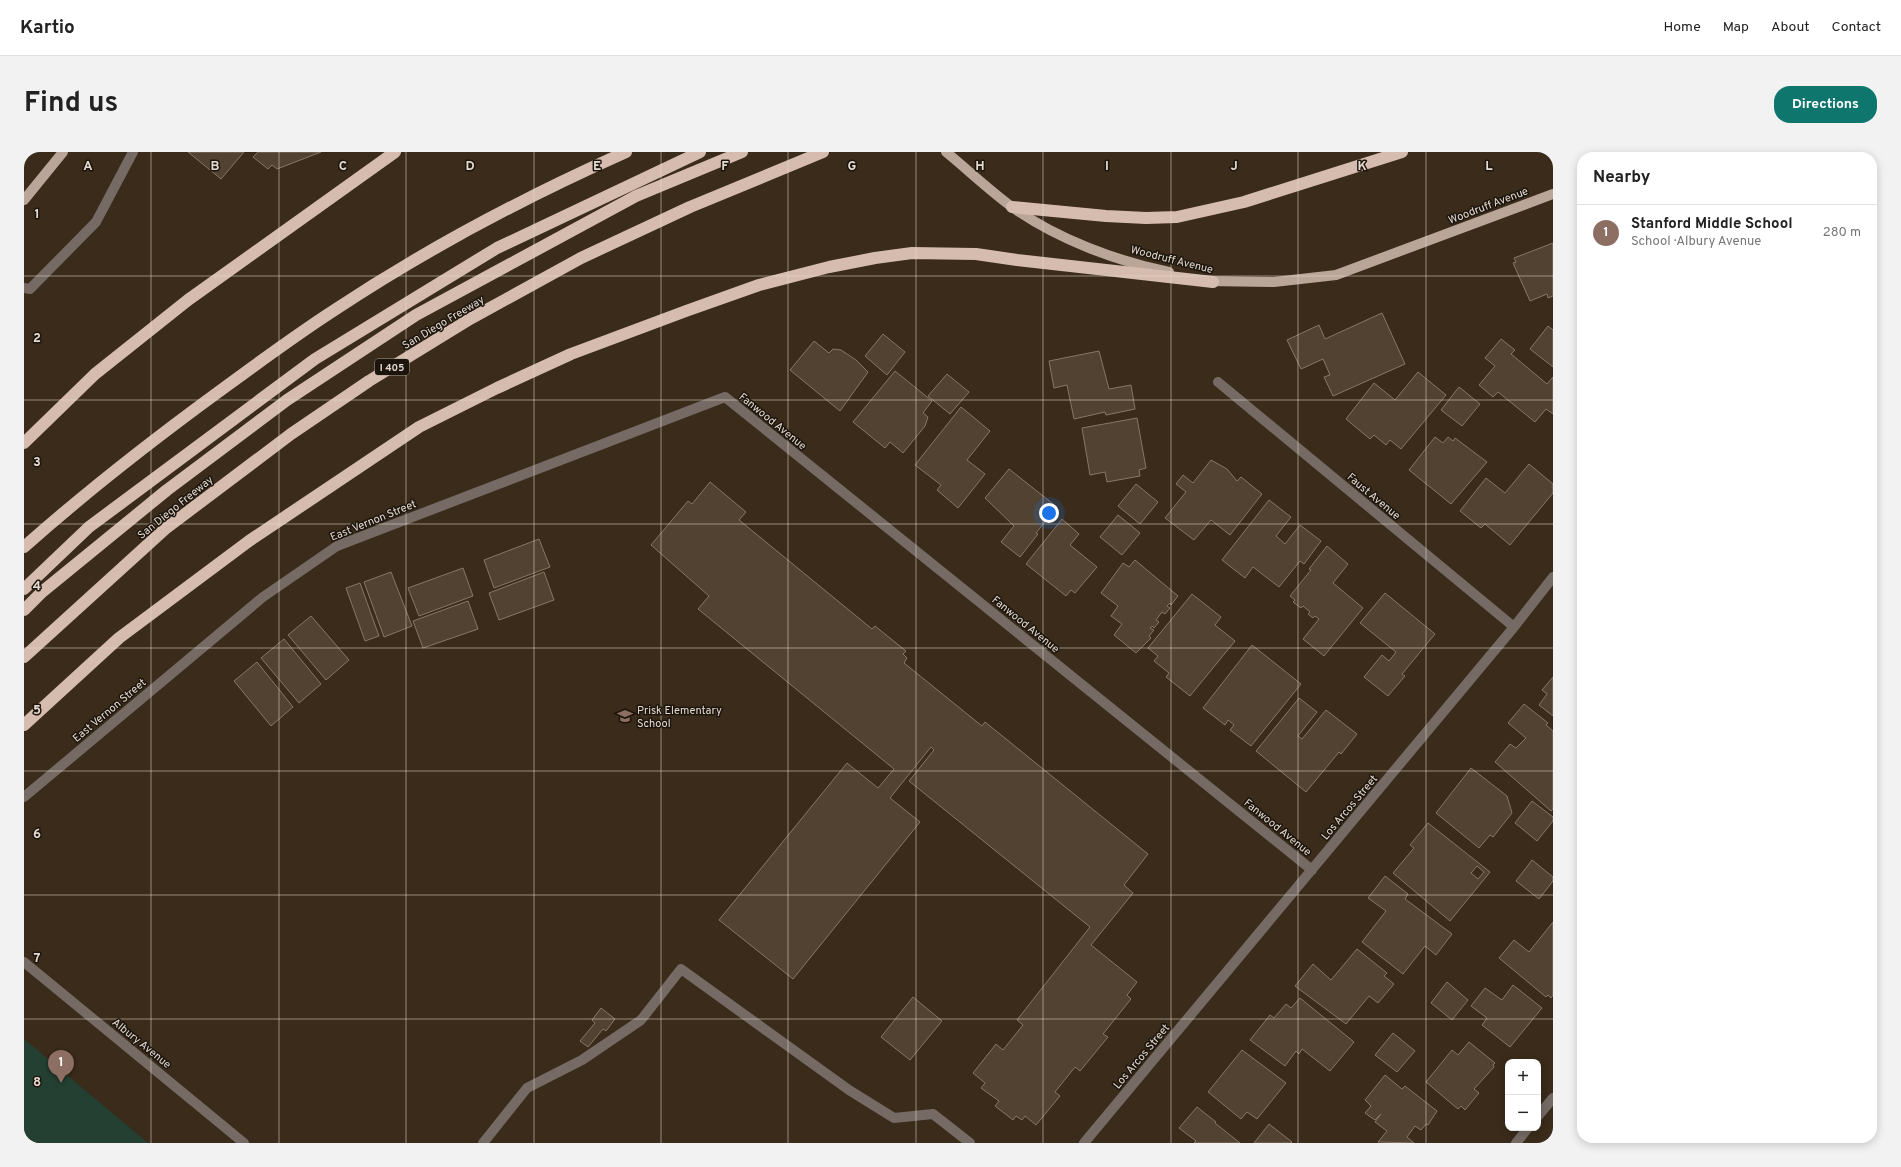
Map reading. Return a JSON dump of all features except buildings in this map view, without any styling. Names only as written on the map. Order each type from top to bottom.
[{"type":"highway","points":[[24,443],[94,374],[188,300],[395,152]]},
{"type":"highway","points":[[24,547],[100,481],[164,432],[333,311],[432,251],[512,206],[626,152]]},
{"type":"highway","points":[[24,589],[89,527],[315,359],[497,248],[700,152]]},
{"type":"highway","points":[[24,610],[42,592],[161,495],[275,409],[416,316],[636,196],[742,152]]},
{"type":"highway","name":"San Diego Freeway","points":[[24,657],[165,529],[291,434],[369,381],[470,319],[581,258],[690,208],[823,152]]},
{"type":"highway","points":[[1012,207],[1113,217],[1177,217],[1244,202],[1402,152]]},
{"type":"highway","points":[[24,725],[119,638],[249,540],[420,427],[571,354],[679,313],[759,285],[822,268],[912,253],[976,254],[1214,282]]},
{"type":"main road","points":[[24,200],[63,152]]},
{"type":"main road","name":"Woodruff Avenue","points":[[946,152],[1012,207],[1064,237],[1137,265],[1214,282],[1274,282],[1336,275],[1553,194]]},
{"type":"street","points":[[24,288],[30,289],[96,222],[133,152]]},
{"type":"street","name":"Faust Avenue","points":[[1218,382],[1514,627]]},
{"type":"street","name":"East Vernon Street","points":[[24,797],[264,597],[337,546],[725,397]]},
{"type":"street","name":"Fanwood Avenue","points":[[725,397],[1312,870]]},
{"type":"street","name":"Los Arcos Street","points":[[1084,1143],[1514,627],[1553,577]]},
{"type":"street","name":"Albury Avenue","points":[[24,962],[244,1143]]},
{"type":"street","points":[[484,1143],[527,1088],[582,1060],[641,1020],[681,969],[850,1090],[894,1118],[933,1114],[970,1143]]},
{"type":"street","points":[[1541,1112],[1553,1098]]},
{"type":"street","points":[[1516,1143],[1526,1131]]},
{"type":"green space","points":[[24,1039],[148,1143],[24,1143]]},
{"type":"place","name":"Prisk Elementary School","points":[[625,716]]},
{"type":"place","name":"Stanford Middle School","points":[[61,1083]]}]
